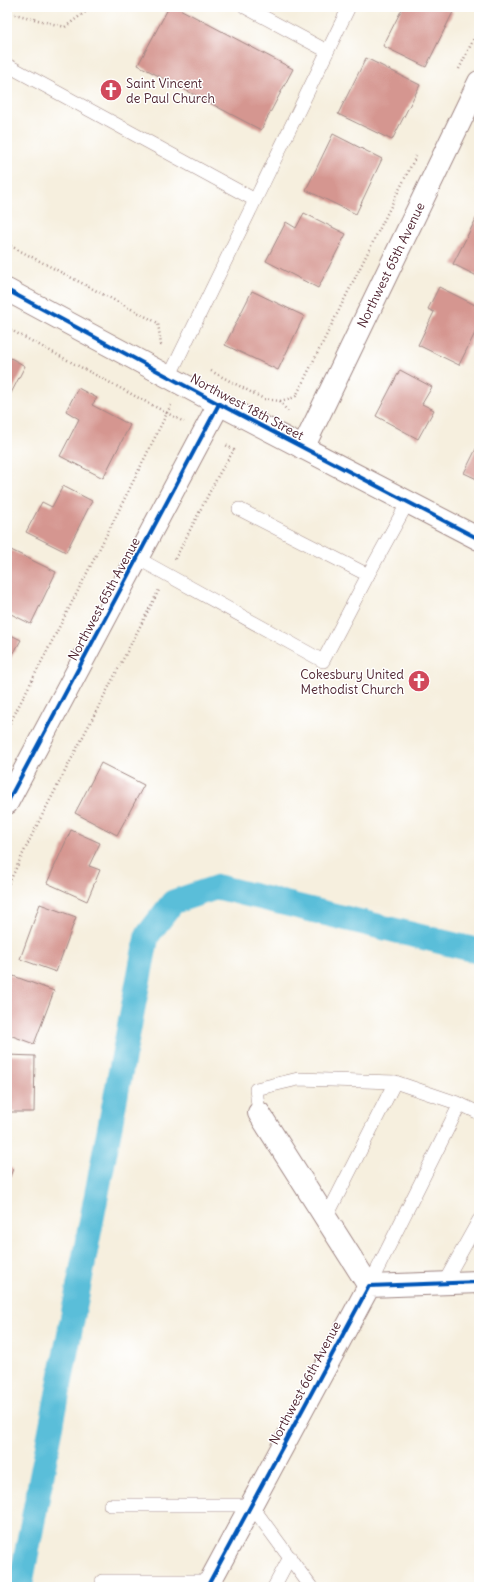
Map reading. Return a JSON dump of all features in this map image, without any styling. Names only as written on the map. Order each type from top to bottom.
[{"type":"street","name":"Northwest 65th Avenue","points":[[303,448],[479,82]]},
{"type":"street","name":"Northwest 18th Street","points":[[7,290],[219,404],[479,539]]},
{"type":"street","name":"Northwest 65th Avenue","points":[[7,803],[219,404]]},
{"type":"street","points":[[259,1113],[369,1286],[479,1282]]},
{"type":"street","name":"Northwest 66th Avenue","points":[[209,1584],[369,1286]]},
{"type":"lane","points":[[245,7],[327,51]]},
{"type":"lane","points":[[169,377],[349,7]]},
{"type":"lane","points":[[7,65],[255,200]]},
{"type":"lane","points":[[137,558],[324,661],[368,575],[408,502]]},
{"type":"lane","points":[[239,510],[368,575]]},
{"type":"lane","points":[[259,1113],[256,1089],[298,1079],[395,1082],[460,1104],[479,1113]]},
{"type":"lane","points":[[326,1218],[395,1082]]},
{"type":"lane","points":[[369,1286],[460,1104]]},
{"type":"lane","points":[[444,1283],[479,1220]]},
{"type":"lane","points":[[110,1505],[251,1505],[311,1587]]},
{"type":"lane","points":[[274,1587],[290,1557]]},
{"type":"lane","points":[[102,1581],[209,1584]]},
{"type":"path","points":[[7,12],[65,27],[88,10],[89,7]]},
{"type":"path","points":[[458,70],[479,28]]},
{"type":"path","points":[[280,401],[296,396],[419,148]]},
{"type":"path","points":[[7,328],[167,413],[7,729]]},
{"type":"path","points":[[7,887],[33,833],[167,574],[219,474],[234,450]]},
{"type":"building","points":[[169,7],[176,7],[293,69],[261,130],[138,65]]},
{"type":"building","points":[[403,7],[442,7],[453,12],[426,67],[383,46]]},
{"type":"building","points":[[366,58],[420,85],[392,140],[338,114]]},
{"type":"building","points":[[333,134],[382,159],[356,214],[306,190]]},
{"type":"building","points":[[304,213],[346,234],[318,288],[266,261],[286,222],[296,228]]},
{"type":"building","points":[[477,217],[479,218],[479,277],[453,264]]},
{"type":"building","points":[[439,287],[479,307],[479,325],[459,365],[418,345],[434,312],[428,309]]},
{"type":"building","points":[[252,291],[304,316],[278,370],[225,345]]},
{"type":"building","points":[[7,356],[25,366],[8,399],[7,398]]},
{"type":"building","points":[[400,370],[432,387],[422,404],[434,410],[418,439],[376,416]]},
{"type":"building","points":[[78,388],[97,398],[92,405],[130,425],[103,478],[60,456],[79,419],[66,411]]},
{"type":"building","points":[[479,443],[479,480],[464,473]]},
{"type":"building","points":[[63,486],[92,501],[66,552],[26,532],[42,502],[52,507]]},
{"type":"building","points":[[11,550],[56,572],[31,624],[7,612],[7,559]]},
{"type":"building","points":[[7,633],[21,640],[7,665]]},
{"type":"building","points":[[101,763],[144,785],[117,835],[75,813]]},
{"type":"building","points":[[71,830],[100,843],[89,866],[100,870],[87,901],[47,883]]},
{"type":"building","points":[[40,904],[76,917],[56,972],[20,959]]},
{"type":"building","points":[[8,974],[54,991],[34,1044],[7,1034]]},
{"type":"building","points":[[7,1055],[35,1056],[34,1112],[7,1112]]},
{"type":"building","points":[[7,1167],[13,1169],[7,1184]]},
{"type":"waterway","points":[[20,1587],[147,936],[173,902],[218,887],[479,951]]},
{"type":"cycle path","points":[[7,290],[219,404],[479,539]]},
{"type":"cycle path","points":[[7,803],[219,404]]},
{"type":"cycle path","points":[[207,1587],[369,1286],[479,1282]]},
{"type":"place","name":"Saint Vincent de Paul Church","points":[[111,90]]},
{"type":"place","name":"Cokesbury United Methodist Church","points":[[419,681]]}]
